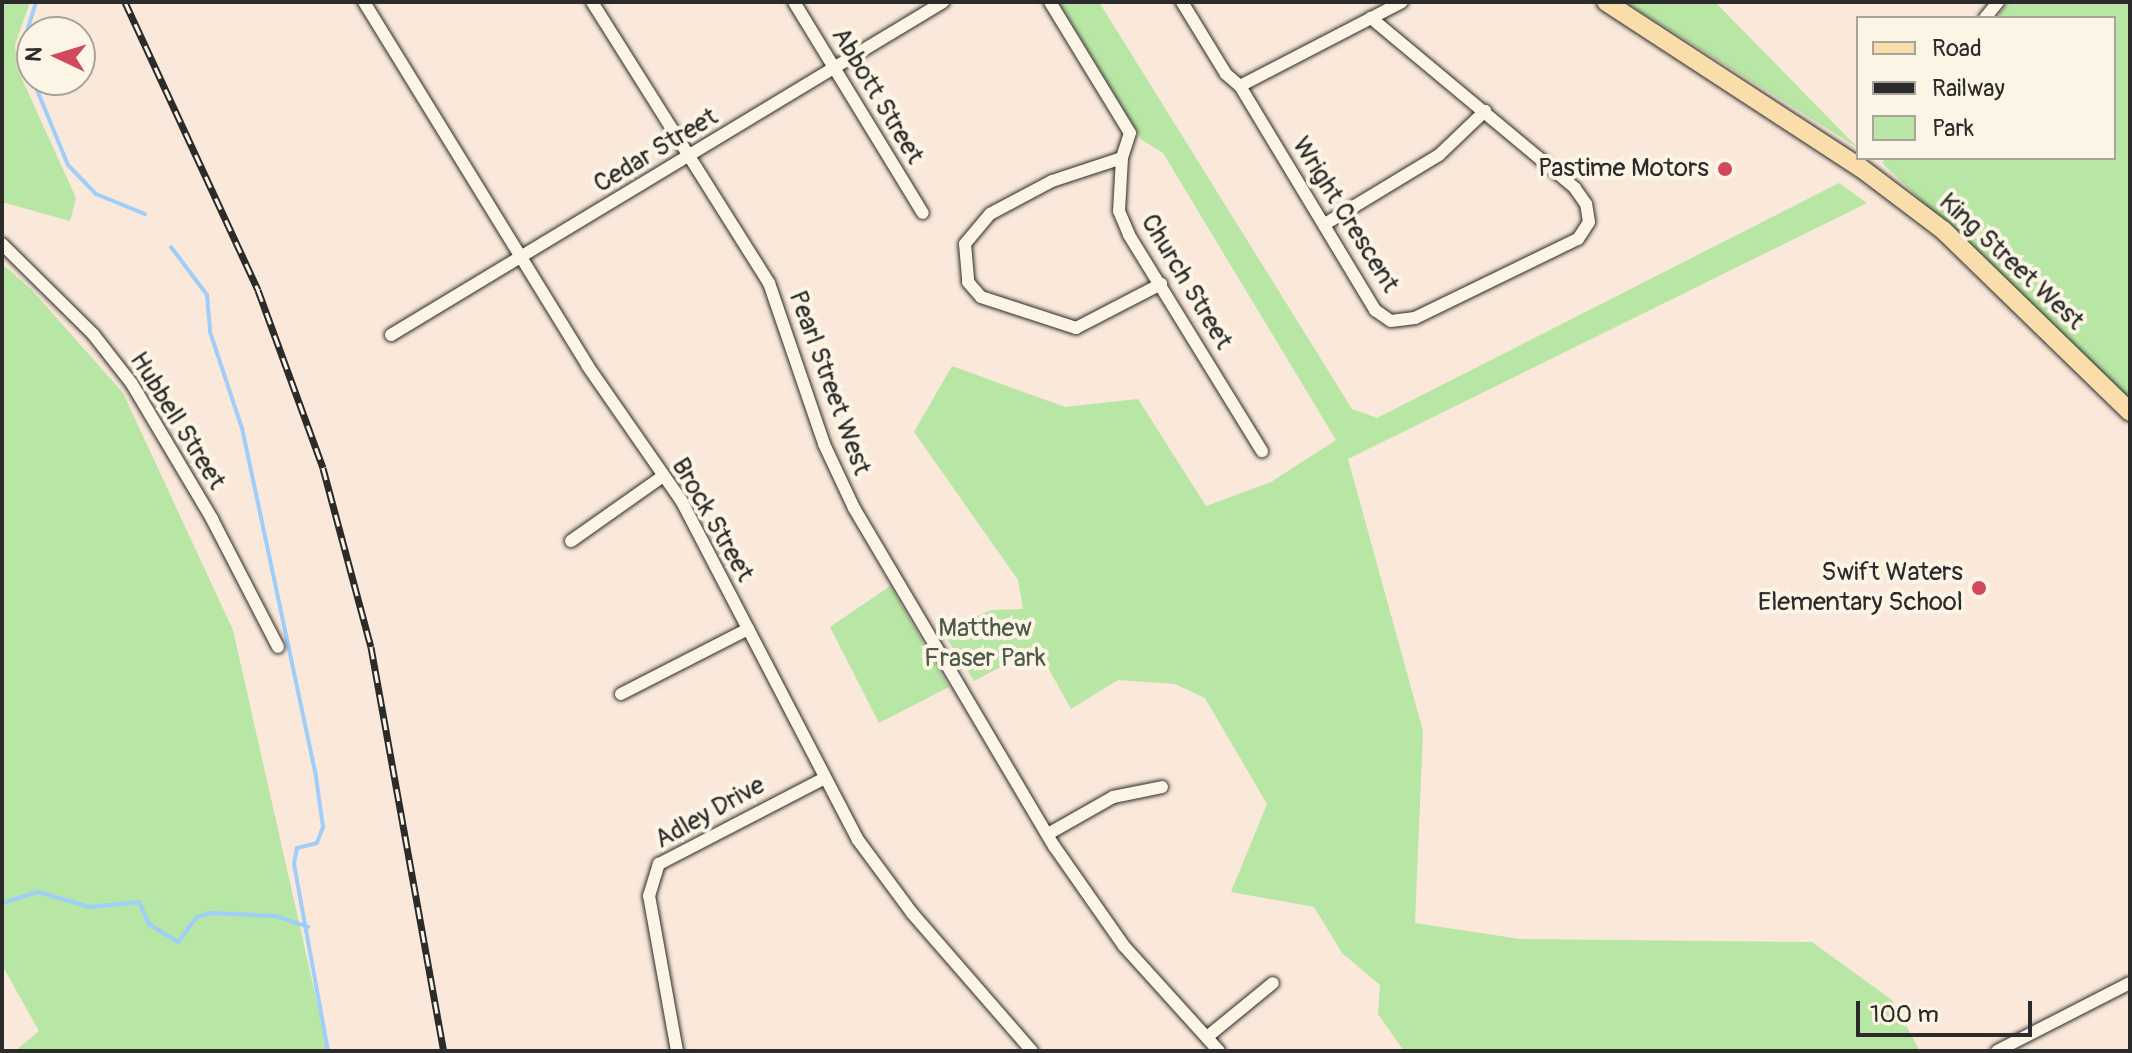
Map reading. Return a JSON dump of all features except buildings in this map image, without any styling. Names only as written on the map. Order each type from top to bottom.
[{"type":"main road","name":"King Street West","points":[[1606,2],[1856,157]]},
{"type":"main road","name":"King Street West","points":[[1865,163],[1943,230],[2130,412]]},
{"type":"street","name":"Brock Street","points":[[364,2],[522,259],[663,476],[748,629],[823,779],[858,840],[912,913],[1032,1051]]},
{"type":"street","name":"Pearl Street West","points":[[592,2],[769,283],[824,444],[854,508],[1048,834],[1124,946],[1219,1051]]},
{"type":"street","name":"Abbott Street","points":[[794,2],[923,213]]},
{"type":"street","name":"Cedar Street","points":[[391,335],[522,259],[943,2]]},
{"type":"street","name":"Church Street","points":[[1050,2],[1130,133],[1122,158],[1119,211],[1262,451]]},
{"type":"street","name":"Wright Crescent","points":[[1182,2],[1226,74],[1240,86],[1375,310],[1391,321],[1415,318],[1578,239],[1589,222],[1586,204],[1575,188],[1371,18]]},
{"type":"street","points":[[1240,86],[1402,2]]},
{"type":"street","points":[[1325,224],[1439,155],[1485,111]]},
{"type":"street","points":[[1122,158],[1052,181],[990,214],[965,244],[964,264],[968,282],[981,297],[1076,328],[1161,284]]},
{"type":"street","name":"Hubbell Street","points":[[2,244],[93,334],[132,384],[212,519],[278,647]]},
{"type":"street","points":[[571,541],[663,476]]},
{"type":"street","points":[[621,694],[748,629]]},
{"type":"street","name":"Adley Drive","points":[[677,1051],[649,896],[659,864],[823,779]]},
{"type":"street","points":[[1048,834],[1113,797],[1162,787]]},
{"type":"street","points":[[1207,1037],[1273,983]]},
{"type":"street","points":[[1997,1051],[2130,983]]},
{"type":"green space","points":[[2,2],[30,2],[25,16],[16,16],[16,96],[30,96],[76,198],[70,221],[2,202]]},
{"type":"green space","name":"Matthew Fraser Park","points":[[1059,2],[1099,2],[1352,409],[1377,418],[1839,183],[1867,203],[1348,459],[1423,731],[1415,923],[1520,939],[1812,942],[1892,1000],[1920,1051],[1404,1051],[1378,1014],[1380,985],[1342,953],[1314,907],[1231,892],[1267,804],[1205,698],[1175,684],[1118,680],[1071,709],[1037,648],[974,681],[942,631],[991,610],[1023,609],[1018,580],[914,432],[952,366],[1065,407],[1138,399],[1206,506],[1271,482],[1336,440],[1163,153],[1142,140]]},
{"type":"green space","points":[[1632,2],[1715,2],[1856,147],[1630,5]]},
{"type":"green space","points":[[2009,2],[2130,2],[2130,400],[1882,163],[1884,160],[2116,160],[2116,16],[1998,16]]},
{"type":"green space","points":[[2,264],[31,289],[123,393],[233,630],[328,1051],[15,1051],[39,1031],[2,965]]},
{"type":"green space","points":[[890,586],[949,687],[879,723],[830,627]]},
{"type":"waterway","points":[[36,2],[21,51],[68,165],[96,194],[145,214]]},
{"type":"waterway","points":[[171,247],[207,295],[210,332],[242,428],[315,770],[323,827],[317,843],[297,848],[294,864],[328,1051]]},
{"type":"waterway","points":[[2,903],[38,892],[90,907],[139,902],[149,924],[178,942],[197,917],[211,913],[275,916],[308,927]]},
{"type":"railway","points":[[125,2],[258,290],[323,468],[371,647],[444,1051]]},
{"type":"place","name":"Pastime Motors","points":[[1725,169]]},
{"type":"place","name":"Swift Waters Elementary School","points":[[1979,588]]}]
